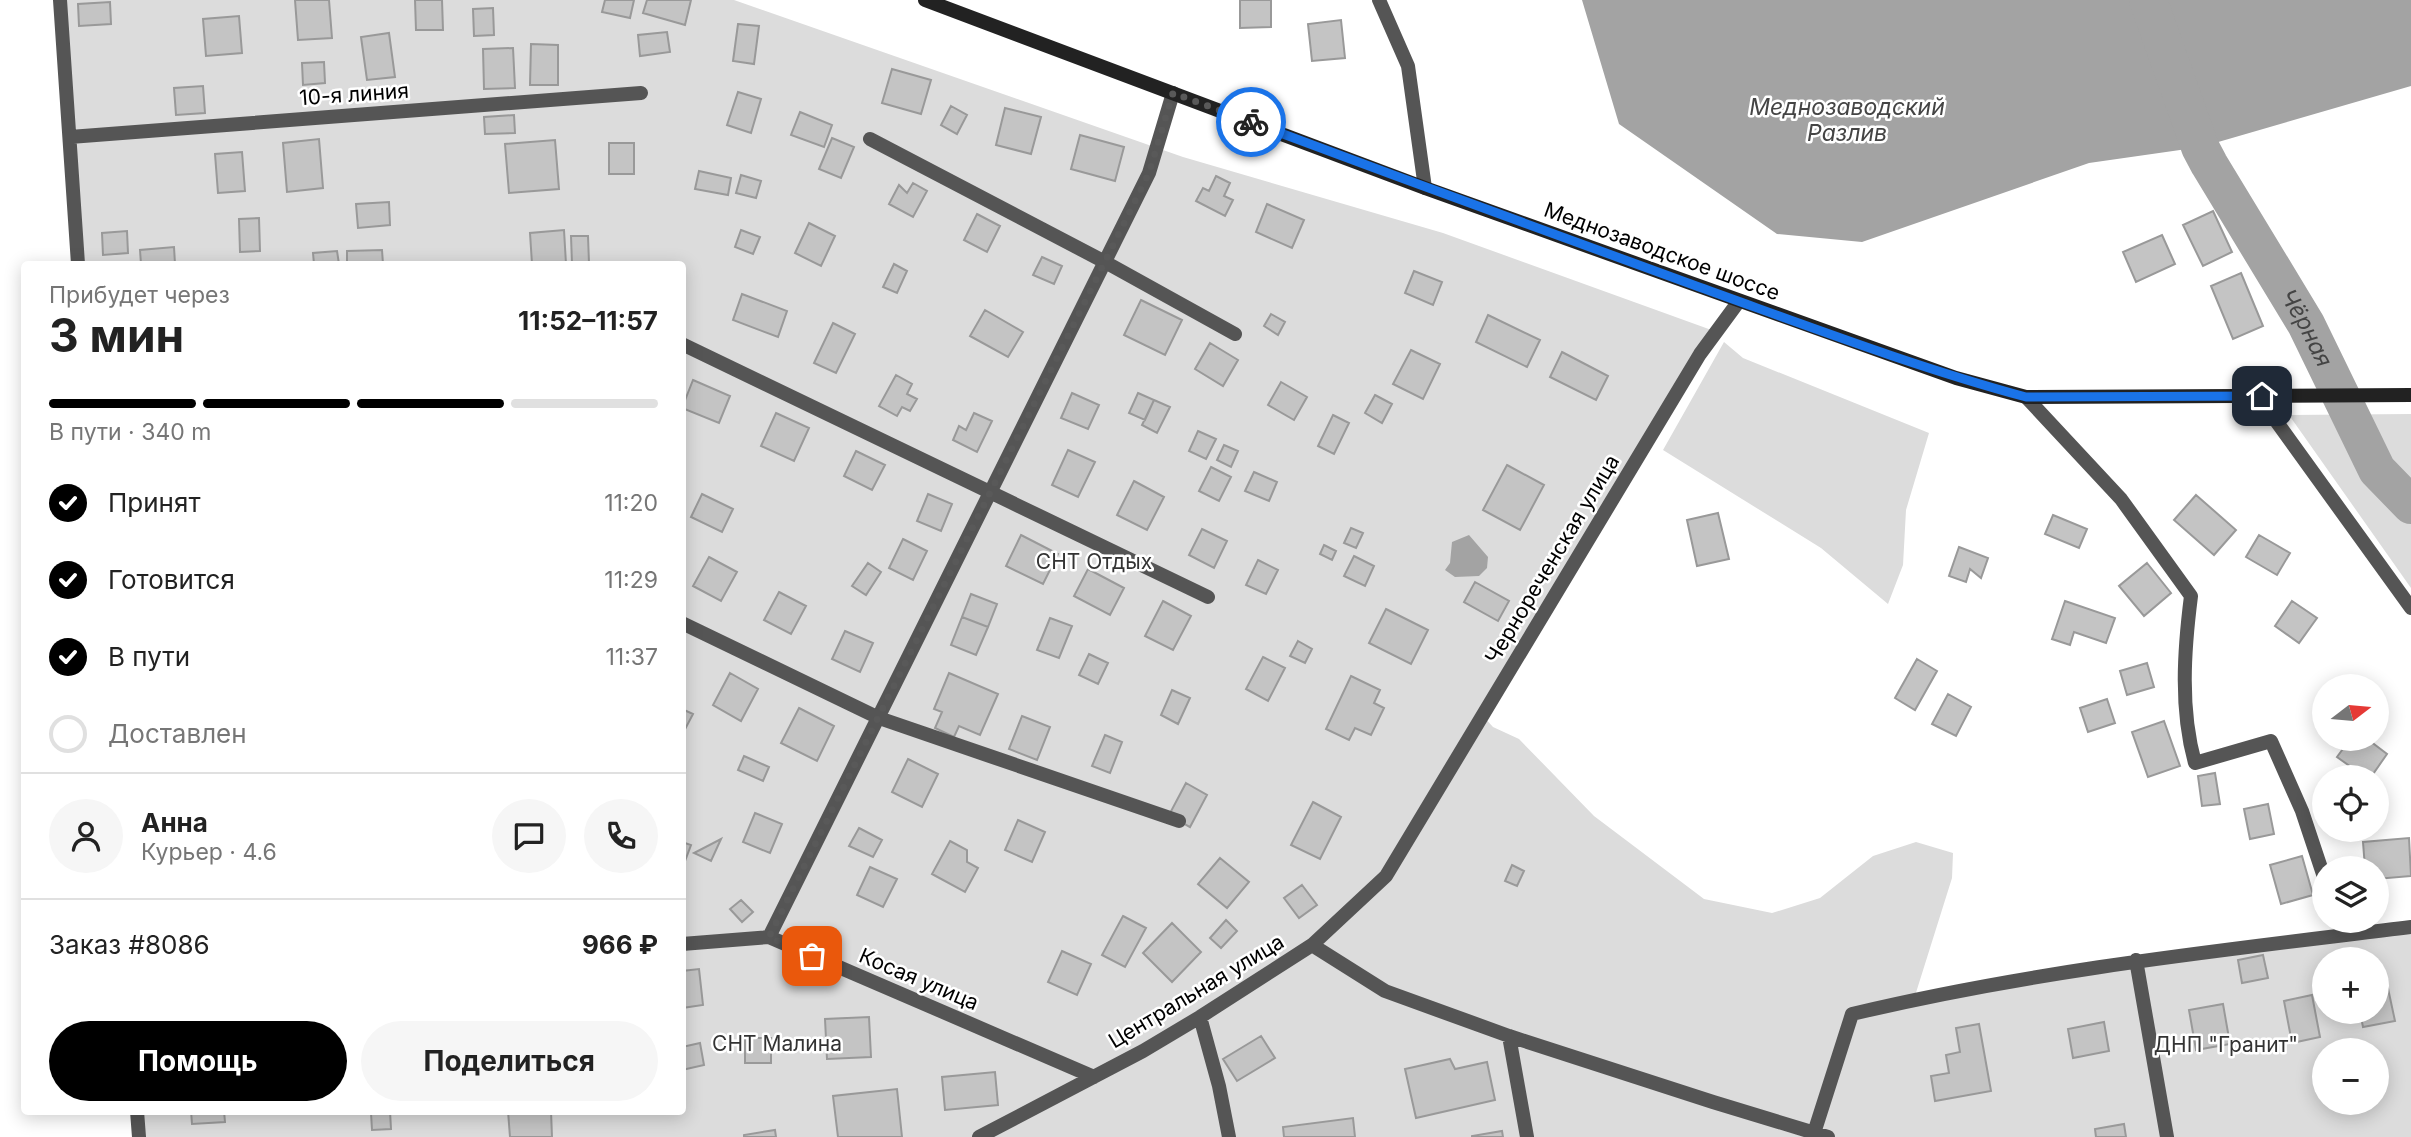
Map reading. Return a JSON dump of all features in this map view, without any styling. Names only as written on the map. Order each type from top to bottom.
[{"type":"main road","name":"Меднозаводское шоссе","points":[[925,0],[1425,188],[1956,378],[2026,397],[2411,395]]},
{"type":"street","points":[[60,0],[78,261]]},
{"type":"street","points":[[1379,0],[1408,66],[1425,188]]},
{"type":"street","name":"10-я линия","points":[[70,137],[641,93]]},
{"type":"street","points":[[769,937],[1149,173],[1173,93]]},
{"type":"street","points":[[870,139],[1105,262],[1235,334]]},
{"type":"street","name":"Чернореченская улица","points":[[1406,843],[1700,354],[1739,301]]},
{"type":"street","points":[[686,346],[1208,597]]},
{"type":"street","points":[[2260,396],[2411,608]]},
{"type":"street","points":[[2026,397],[2122,499],[2191,596],[2184,647],[2188,739],[2195,763],[2271,741],[2302,811],[2317,856]]},
{"type":"street","points":[[686,625],[879,718],[1179,821]]},
{"type":"street","name":"Центральная улица","points":[[979,1137],[1094,1077],[1200,1017],[1312,945],[1386,876],[1406,843]]},
{"type":"street","points":[[1312,945],[1385,991],[1509,1036],[1821,1135],[1852,1014],[1955,991],[2136,960],[2411,927]]},
{"type":"street","name":"Косая улица","points":[[686,944],[769,937],[1094,1077]]},
{"type":"street","points":[[2136,960],[2167,1137]]},
{"type":"street","points":[[1200,1017],[1219,1086],[1229,1137]]},
{"type":"street","points":[[1509,1036],[1527,1137]]},
{"type":"street","points":[[137,1115],[139,1137]]},
{"type":"green space","points":[[62,0],[734,0],[1183,157],[1443,233],[1717,332],[1483,716],[1493,727],[1519,739],[1594,816],[1704,899],[1772,913],[1820,898],[1873,856],[1916,842],[1953,853],[1952,878],[1914,999],[2370,933],[2389,933],[2389,930],[2411,927],[2411,1137],[140,1137],[137,1115],[686,1115],[686,261],[78,261]]},
{"type":"green space","points":[[1724,342],[1743,358],[1929,433],[1906,510],[1903,565],[1888,604],[1821,548],[1663,450]]},
{"type":"green space","points":[[2411,414],[2411,588],[2289,415]]},
{"type":"water","name":"Меднозаводский Разлив","points":[[1582,0],[2411,0],[2411,86],[2201,147],[2089,163],[1862,242],[1777,234],[1619,124]]},
{"type":"water","points":[[1469,535],[1488,557],[1487,568],[1479,576],[1455,577],[1445,570],[1450,563],[1452,542]]},
{"type":"building","points":[[295,0],[329,0],[332,38],[298,40]]},
{"type":"building","points":[[415,0],[442,0],[443,30],[416,30]]},
{"type":"building","points":[[605,0],[634,0],[630,18],[602,12]]},
{"type":"building","points":[[647,0],[691,0],[685,25],[643,13]]},
{"type":"building","points":[[1240,0],[1271,0],[1271,27],[1240,28]]},
{"type":"building","points":[[110,2],[111,24],[79,26],[78,4]]},
{"type":"building","points":[[493,8],[494,35],[474,36],[473,9]]},
{"type":"building","points":[[239,16],[242,53],[206,56],[203,19]]},
{"type":"building","points":[[1341,20],[1345,58],[1312,61],[1308,24]]},
{"type":"building","points":[[738,24],[759,26],[754,64],[733,61]]},
{"type":"building","points":[[667,32],[670,52],[640,56],[638,35]]},
{"type":"building","points":[[389,33],[395,77],[367,80],[361,37]]},
{"type":"building","points":[[531,44],[558,45],[558,85],[530,85]]},
{"type":"building","points":[[513,48],[515,88],[484,89],[483,49]]},
{"type":"building","points":[[324,62],[325,83],[303,85],[302,63]]},
{"type":"building","points":[[892,69],[931,80],[921,114],[882,103]]},
{"type":"building","points":[[203,86],[205,113],[176,115],[174,88]]},
{"type":"building","points":[[738,92],[761,99],[751,133],[727,125]]},
{"type":"building","points":[[951,106],[967,115],[957,134],[941,125]]},
{"type":"building","points":[[1005,108],[1041,117],[1031,154],[996,145]]},
{"type":"building","points":[[800,112],[832,125],[824,147],[791,135]]},
{"type":"building","points":[[514,115],[515,133],[485,134],[484,117]]},
{"type":"building","points":[[1080,135],[1124,147],[1115,181],[1071,169]]},
{"type":"building","points":[[832,138],[854,147],[841,178],[819,169]]},
{"type":"building","points":[[319,139],[323,188],[287,192],[283,143]]},
{"type":"building","points":[[555,140],[559,189],[509,193],[505,144]]},
{"type":"building","points":[[609,143],[634,143],[634,174],[609,174]]},
{"type":"building","points":[[242,152],[245,191],[218,193],[215,154]]},
{"type":"building","points":[[699,171],[731,178],[728,195],[695,189]]},
{"type":"building","points":[[741,175],[761,181],[756,198],[736,193]]},
{"type":"building","points":[[1216,176],[1230,183],[1224,196],[1233,200],[1225,216],[1196,201],[1203,188],[1209,191]]},
{"type":"building","points":[[913,183],[927,191],[913,217],[889,204],[899,185],[907,193]]},
{"type":"building","points":[[389,202],[390,225],[358,228],[356,204]]},
{"type":"building","points":[[1267,204],[1304,220],[1292,248],[1256,232]]},
{"type":"building","points":[[2213,211],[2232,252],[2203,266],[2183,225]]},
{"type":"building","points":[[977,214],[1000,226],[987,252],[964,240]]},
{"type":"building","points":[[259,218],[260,251],[240,252],[239,219]]},
{"type":"building","points":[[809,223],[835,236],[821,266],[795,253]]},
{"type":"building","points":[[564,230],[566,261],[532,261],[530,233]]},
{"type":"building","points":[[741,230],[760,237],[753,254],[735,247]]},
{"type":"building","points":[[127,231],[128,253],[103,255],[102,233]]},
{"type":"building","points":[[2162,235],[2175,264],[2136,282],[2123,252]]},
{"type":"building","points":[[571,236],[588,236],[589,261],[572,261]]},
{"type":"building","points":[[174,247],[175,261],[141,261],[140,250]]},
{"type":"building","points":[[382,250],[383,261],[347,261],[347,251]]},
{"type":"building","points":[[337,251],[339,261],[314,261],[313,253]]},
{"type":"building","points":[[1042,257],[1062,266],[1054,284],[1033,275]]},
{"type":"building","points":[[894,264],[907,271],[897,293],[883,287]]},
{"type":"building","points":[[1414,271],[1442,282],[1433,305],[1405,293]]},
{"type":"building","points":[[2241,273],[2263,326],[2233,339],[2211,286]]},
{"type":"building","points":[[742,294],[787,311],[778,337],[733,320]]},
{"type":"building","points":[[1141,300],[1182,320],[1165,355],[1124,335]]},
{"type":"building","points":[[985,310],[1023,332],[1008,357],[970,336]]},
{"type":"building","points":[[1271,314],[1285,322],[1278,335],[1264,326]]},
{"type":"building","points":[[1488,315],[1540,340],[1527,367],[1476,342]]},
{"type":"building","points":[[833,323],[855,334],[836,373],[814,363]]},
{"type":"building","points":[[1210,343],[1238,360],[1223,386],[1195,369]]},
{"type":"building","points":[[1411,350],[1440,364],[1423,399],[1393,384]]},
{"type":"building","points":[[1562,352],[1608,376],[1596,400],[1550,377]]},
{"type":"building","points":[[896,375],[912,384],[907,394],[917,399],[910,411],[902,407],[897,416],[879,406]]},
{"type":"building","points":[[693,380],[730,396],[719,423],[686,410],[686,398]]},
{"type":"building","points":[[1281,382],[1307,397],[1294,420],[1268,405]]},
{"type":"building","points":[[1072,393],[1099,405],[1088,429],[1061,418]]},
{"type":"building","points":[[1138,393],[1154,400],[1145,420],[1129,413]]},
{"type":"building","points":[[1375,395],[1392,404],[1382,423],[1365,413]]},
{"type":"building","points":[[1154,400],[1170,407],[1157,433],[1142,425]]},
{"type":"building","points":[[776,413],[809,428],[794,461],[761,446]]},
{"type":"building","points":[[974,413],[992,421],[977,452],[953,440],[959,426],[966,430]]},
{"type":"building","points":[[1333,415],[1349,423],[1334,454],[1318,446]]},
{"type":"building","points":[[1198,431],[1216,439],[1206,459],[1189,451]]},
{"type":"building","points":[[1224,445],[1238,451],[1231,467],[1217,460]]},
{"type":"building","points":[[1068,450],[1095,462],[1078,497],[1052,485]]},
{"type":"building","points":[[856,451],[885,465],[872,490],[844,476]]},
{"type":"building","points":[[1507,465],[1544,485],[1520,530],[1483,510]]},
{"type":"building","points":[[1211,467],[1231,477],[1219,501],[1199,491]]},
{"type":"building","points":[[1254,472],[1277,482],[1269,501],[1245,491]]},
{"type":"building","points":[[1134,481],[1164,497],[1147,530],[1117,515]]},
{"type":"building","points":[[702,494],[733,509],[722,532],[691,517]]},
{"type":"building","points":[[928,494],[952,504],[941,531],[917,521]]},
{"type":"building","points":[[2196,495],[2236,530],[2214,555],[2174,520]]},
{"type":"building","points":[[1718,513],[1729,559],[1697,566],[1687,520]]},
{"type":"building","points":[[2053,515],[2087,529],[2079,548],[2045,534]]},
{"type":"building","points":[[1351,528],[1363,533],[1356,548],[1344,543]]},
{"type":"building","points":[[1202,529],[1227,541],[1214,568],[1189,555]]},
{"type":"building","points":[[1021,535],[1058,554],[1043,584],[1006,566]]},
{"type":"building","points":[[2259,535],[2290,553],[2277,575],[2246,557]]},
{"type":"building","points":[[903,539],[927,551],[913,580],[889,568]]},
{"type":"building","points":[[1324,545],[1336,551],[1332,560],[1320,554]]},
{"type":"building","points":[[1959,547],[1988,558],[1981,578],[1970,569],[1966,582],[1949,576]]},
{"type":"building","points":[[1354,556],[1374,566],[1365,586],[1344,576]]},
{"type":"building","points":[[709,557],[737,572],[721,601],[693,586]]},
{"type":"building","points":[[1258,560],[1278,570],[1266,594],[1246,585]]},
{"type":"building","points":[[868,563],[881,572],[866,595],[852,586]]},
{"type":"building","points":[[2147,563],[2171,593],[2144,616],[2119,586]]},
{"type":"building","points":[[1088,569],[1124,588],[1110,615],[1074,596]]},
{"type":"building","points":[[1475,582],[1509,601],[1498,621],[1464,602]]},
{"type":"building","points":[[779,592],[806,606],[791,634],[764,620]]},
{"type":"building","points":[[971,594],[997,604],[988,627],[962,617]]},
{"type":"building","points":[[1163,601],[1191,616],[1173,650],[1145,636]]},
{"type":"building","points":[[2065,601],[2115,618],[2106,643],[2074,632],[2070,645],[2052,639]]},
{"type":"building","points":[[2292,601],[2317,618],[2299,643],[2275,626]]},
{"type":"building","points":[[1386,609],[1428,630],[1411,664],[1369,643]]},
{"type":"building","points":[[962,617],[988,627],[976,655],[951,645]]},
{"type":"building","points":[[1050,618],[1072,626],[1059,658],[1037,650]]},
{"type":"building","points":[[845,631],[873,643],[860,672],[832,659]]},
{"type":"building","points":[[1298,641],[1312,649],[1305,663],[1290,656]]},
{"type":"building","points":[[1089,654],[1108,663],[1098,684],[1079,675]]},
{"type":"building","points":[[1263,657],[1285,668],[1268,701],[1246,689]]},
{"type":"building","points":[[1917,659],[1937,671],[1915,710],[1895,698]]},
{"type":"building","points":[[2147,663],[2154,687],[2127,695],[2120,671]]},
{"type":"building","points":[[730,673],[758,689],[741,721],[713,705]]},
{"type":"building","points":[[949,673],[998,694],[980,735],[959,726],[954,737],[935,728],[942,712],[934,709]]},
{"type":"building","points":[[1351,676],[1380,690],[1374,703],[1384,708],[1371,735],[1355,728],[1349,740],[1326,729]]},
{"type":"building","points":[[1172,690],[1190,698],[1178,724],[1161,715]]},
{"type":"building","points":[[1948,694],[1971,707],[1956,736],[1932,724]]},
{"type":"building","points":[[2107,699],[2115,723],[2088,732],[2080,708]]},
{"type":"building","points":[[799,708],[834,726],[817,761],[781,743]]},
{"type":"building","points":[[686,711],[693,714],[686,727]]},
{"type":"building","points":[[1022,716],[1050,727],[1037,760],[1009,749]]},
{"type":"building","points":[[2164,721],[2180,766],[2148,777],[2132,732]]},
{"type":"building","points":[[1105,735],[1122,742],[1110,773],[1092,766]]},
{"type":"building","points":[[2341,751],[2383,751],[2387,754],[2379,765],[2348,765],[2337,757]]},
{"type":"building","points":[[744,756],[769,767],[763,781],[738,770]]},
{"type":"building","points":[[908,759],[938,774],[922,807],[892,792]]},
{"type":"building","points":[[2215,773],[2220,804],[2202,806],[2198,776]]},
{"type":"building","points":[[1186,783],[1207,795],[1190,827],[1169,815]]},
{"type":"building","points":[[1313,802],[1341,817],[1320,859],[1291,845]]},
{"type":"building","points":[[2268,804],[2274,834],[2250,839],[2244,809]]},
{"type":"building","points":[[755,813],[782,824],[770,853],[743,842]]},
{"type":"building","points":[[1018,820],[1045,832],[1032,862],[1005,850]]},
{"type":"building","points":[[859,828],[882,840],[873,857],[849,846]]},
{"type":"building","points":[[2409,838],[2411,876],[2389,878],[2389,856],[2364,856],[2363,842],[2389,842],[2389,840]]},
{"type":"building","points":[[721,839],[711,861],[694,853]]},
{"type":"building","points":[[950,841],[967,850],[967,862],[978,868],[965,892],[932,874]]},
{"type":"building","points":[[686,843],[691,845],[686,858]]},
{"type":"building","points":[[2302,856],[2312,895],[2281,904],[2270,865]]},
{"type":"building","points":[[1220,858],[1249,882],[1227,908],[1198,884]]},
{"type":"building","points":[[1512,865],[1524,871],[1517,886],[1505,881]]},
{"type":"building","points":[[870,867],[897,879],[883,907],[857,895]]},
{"type":"building","points":[[1302,885],[1317,905],[1299,918],[1284,898]]},
{"type":"building","points":[[741,900],[753,912],[742,922],[730,909]]},
{"type":"building","points":[[1123,916],[1146,928],[1125,967],[1102,955]]},
{"type":"building","points":[[1226,920],[1237,931],[1221,948],[1210,938]]},
{"type":"building","points":[[1172,923],[1201,952],[1172,982],[1143,953]]},
{"type":"building","points":[[1062,951],[1091,964],[1077,995],[1048,982]]},
{"type":"building","points":[[2263,955],[2268,978],[2242,983],[2238,960]]},
{"type":"building","points":[[699,969],[703,1005],[686,1007],[686,971]]},
{"type":"building","points":[[2389,993],[2395,1021],[2389,1022]]},
{"type":"building","points":[[2312,995],[2312,1024],[2318,1024],[2320,1037],[2292,1043],[2284,1001]]},
{"type":"building","points":[[2223,1004],[2230,1044],[2196,1050],[2189,1010]]},
{"type":"building","points":[[869,1017],[871,1057],[827,1059],[825,1019]]},
{"type":"building","points":[[2104,1022],[2109,1051],[2073,1058],[2068,1029]]},
{"type":"building","points":[[1979,1024],[1991,1091],[1935,1101],[1931,1076],[1949,1073],[1946,1055],[1960,1052],[1956,1028]]},
{"type":"building","points":[[1261,1036],[1275,1058],[1237,1081],[1223,1059]]},
{"type":"building","points":[[745,1038],[771,1038],[771,1063],[745,1063]]},
{"type":"building","points":[[700,1043],[704,1065],[686,1069],[686,1046]]},
{"type":"building","points":[[1450,1059],[1455,1069],[1487,1062],[1495,1100],[1416,1118],[1405,1069]]},
{"type":"building","points":[[995,1072],[998,1105],[945,1110],[942,1077]]},
{"type":"building","points":[[897,1089],[902,1137],[838,1137],[833,1096]]},
{"type":"building","points":[[191,1115],[224,1115],[225,1122],[192,1124]]},
{"type":"building","points":[[371,1115],[390,1115],[391,1129],[372,1130]]},
{"type":"building","points":[[508,1115],[551,1115],[552,1137],[510,1137]]},
{"type":"building","points":[[1353,1118],[1355,1137],[1284,1137],[1283,1127]]},
{"type":"building","points":[[2124,1124],[2126,1137],[2096,1137],[2095,1129]]},
{"type":"building","points":[[775,1130],[776,1137],[744,1137],[744,1135]]},
{"type":"building","points":[[1502,1131],[1503,1137],[1472,1137],[1472,1136]]},
{"type":"waterway","name":"Чёрная","points":[[2148,0],[2200,147],[2306,324],[2377,470],[2411,505]]},
{"type":"way so far","points":[[812,956],[769,937],[1149,173],[1173,93],[1251,122]]},
{"type":"route","points":[[1251,122],[1739,301],[1956,378],[2003,391],[2026,397],[2262,396]]},
{"type":"park label","name":"СНТ Отдых","points":[[1094,561]]},
{"type":"park label","name":"СНТ Малина","points":[[777,1043]]},
{"type":"park label","name":"ДНП \"Гранит\"","points":[[2226,1044]]}]
